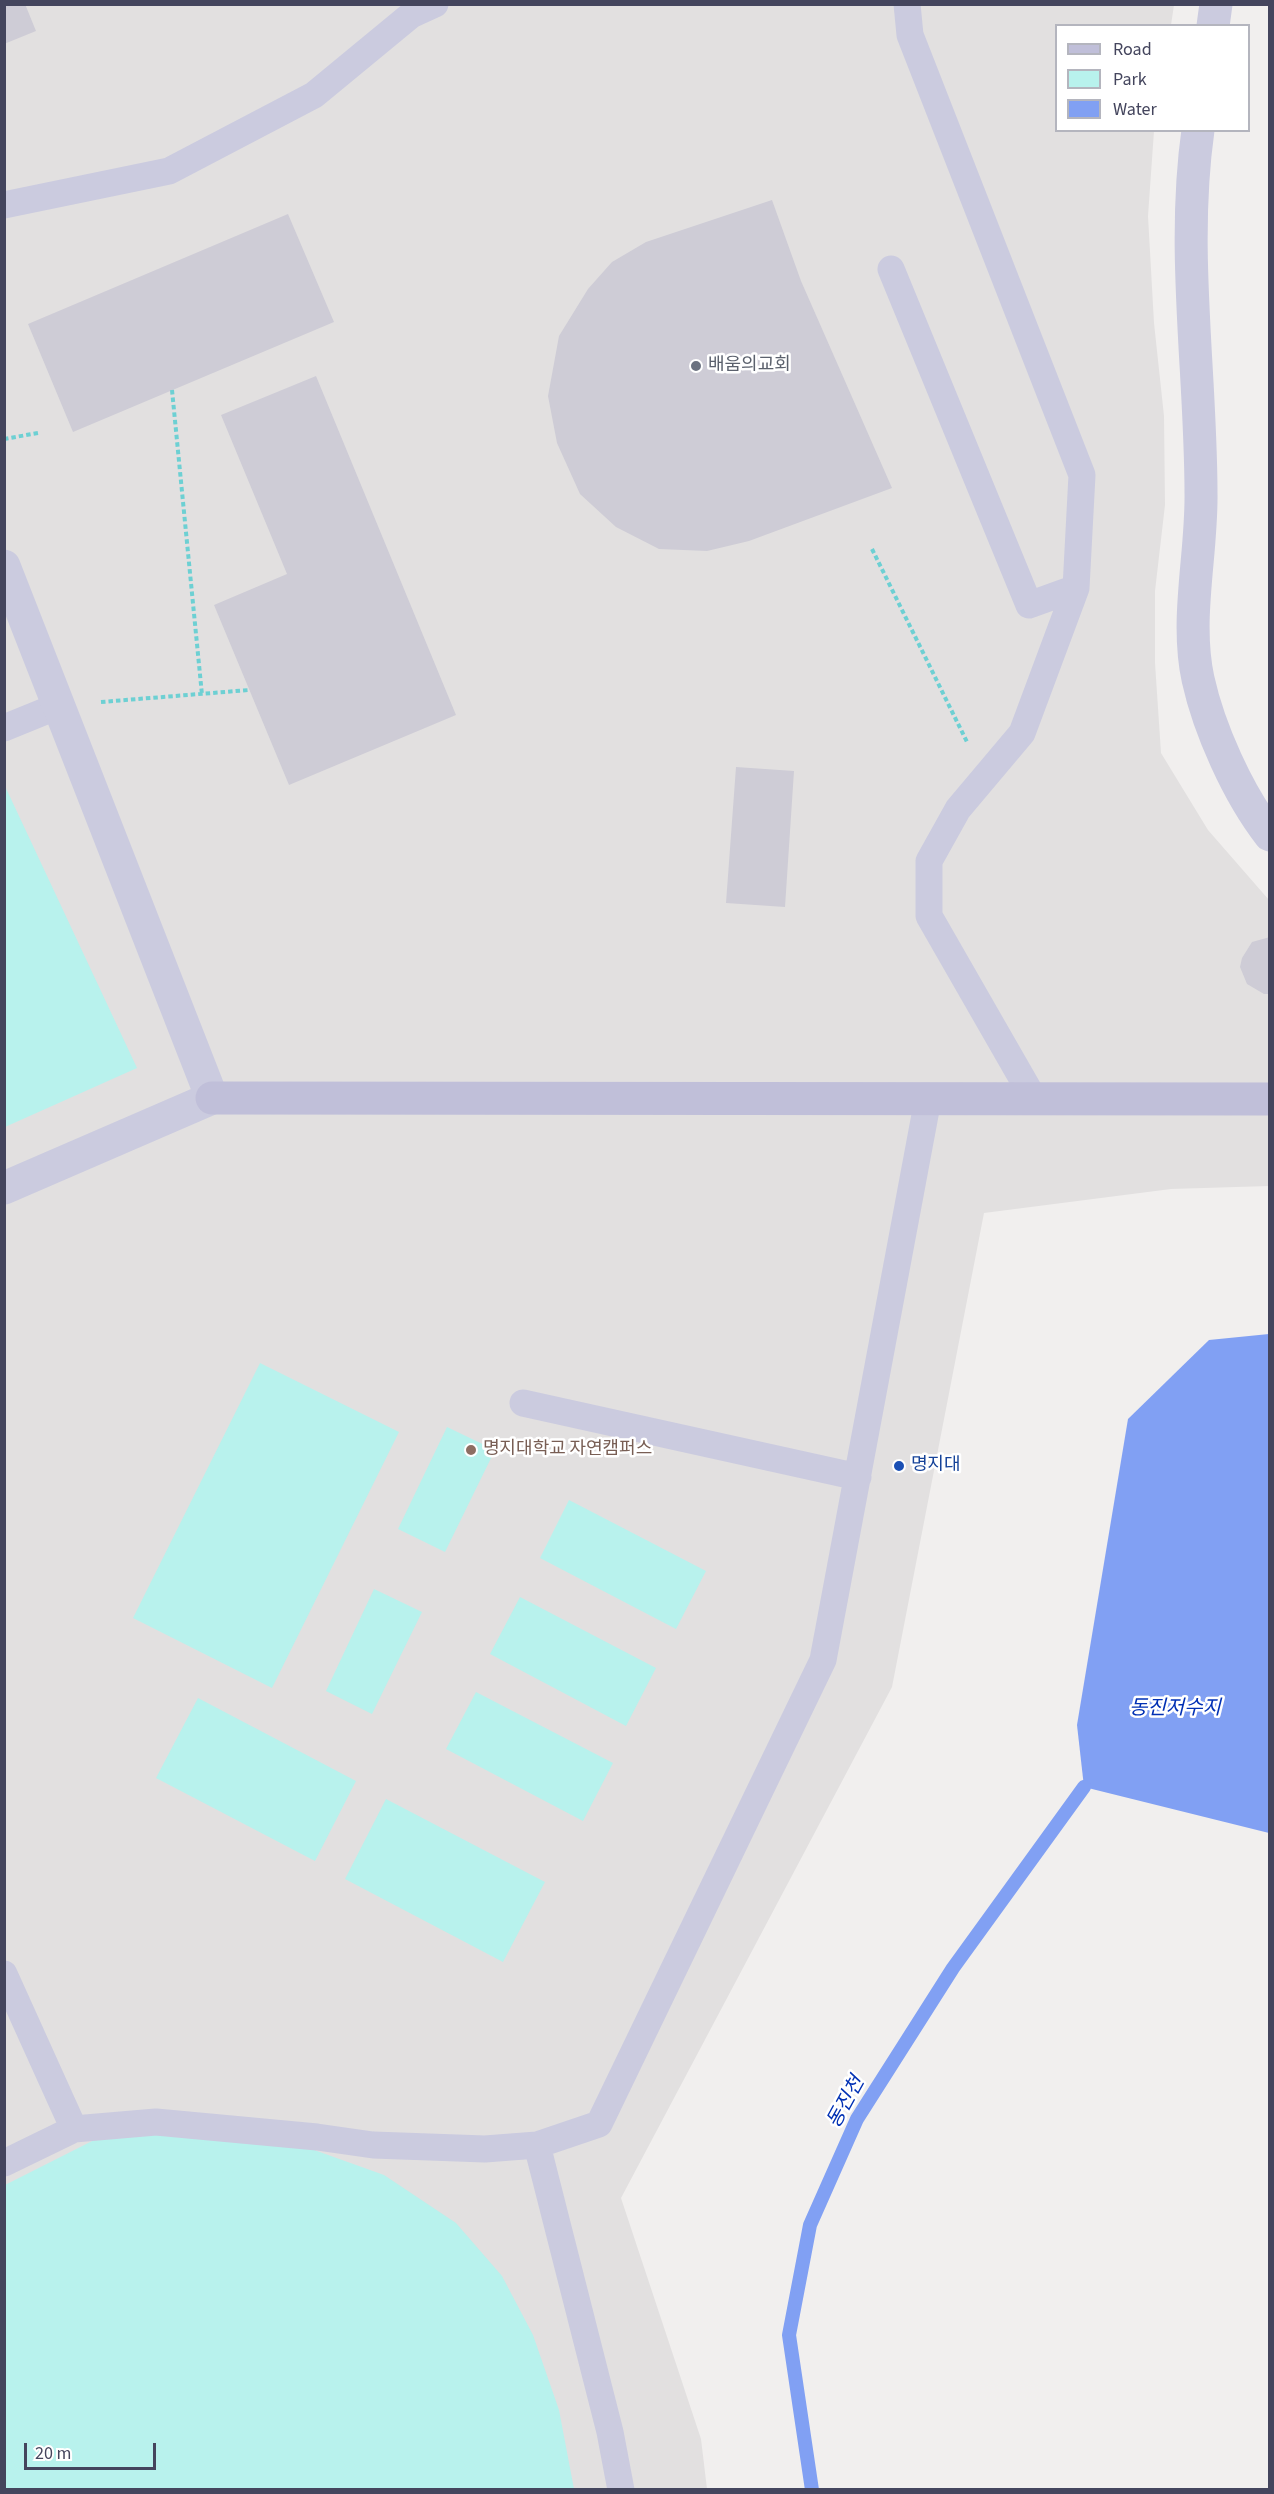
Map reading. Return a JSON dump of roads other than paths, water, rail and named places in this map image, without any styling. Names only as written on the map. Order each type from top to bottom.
[{"type":"main road","points":[[212,1098],[1269,1099]]},
{"type":"street","points":[[1213,24],[1215,4]]},
{"type":"street","points":[[1198,132],[1191,213],[1202,497],[1194,621],[1197,678],[1215,733],[1238,783],[1269,835]]},
{"type":"street","points":[[4,566],[212,1098],[4,1188]]},
{"type":"lane","points":[[4,205],[169,171],[314,95],[411,15],[435,4]]},
{"type":"lane","points":[[907,4],[910,35],[1082,475],[1076,588],[1022,733],[958,809],[929,861],[929,916],[1034,1099]]},
{"type":"lane","points":[[891,269],[1029,605],[1076,588]]},
{"type":"lane","points":[[4,728],[58,706]]},
{"type":"lane","points":[[4,2163],[74,2129],[156,2122],[317,2137],[373,2145],[485,2149],[537,2145],[599,2124],[823,1660],[928,1098]]},
{"type":"lane","points":[[523,1402],[858,1477]]},
{"type":"lane","points":[[4,1974],[74,2129]]},
{"type":"lane","points":[[537,2145],[610,2432],[621,2490]]},
{"type":"water","name":"동진저수지","points":[[1270,1334],[1269,1833],[1084,1787],[1077,1725],[1128,1419],[1209,1340]]},
{"type":"waterway","name":"동진천","points":[[812,2490],[789,2335],[810,2225],[857,2119],[953,1968],[1084,1787]]},
{"type":"place","name":"배움의교회","points":[[696,366]]},
{"type":"place","name":"명지대학교 자연캠퍼스","points":[[471,1450]]},
{"type":"place","name":"명지대","points":[[899,1466]]}]
